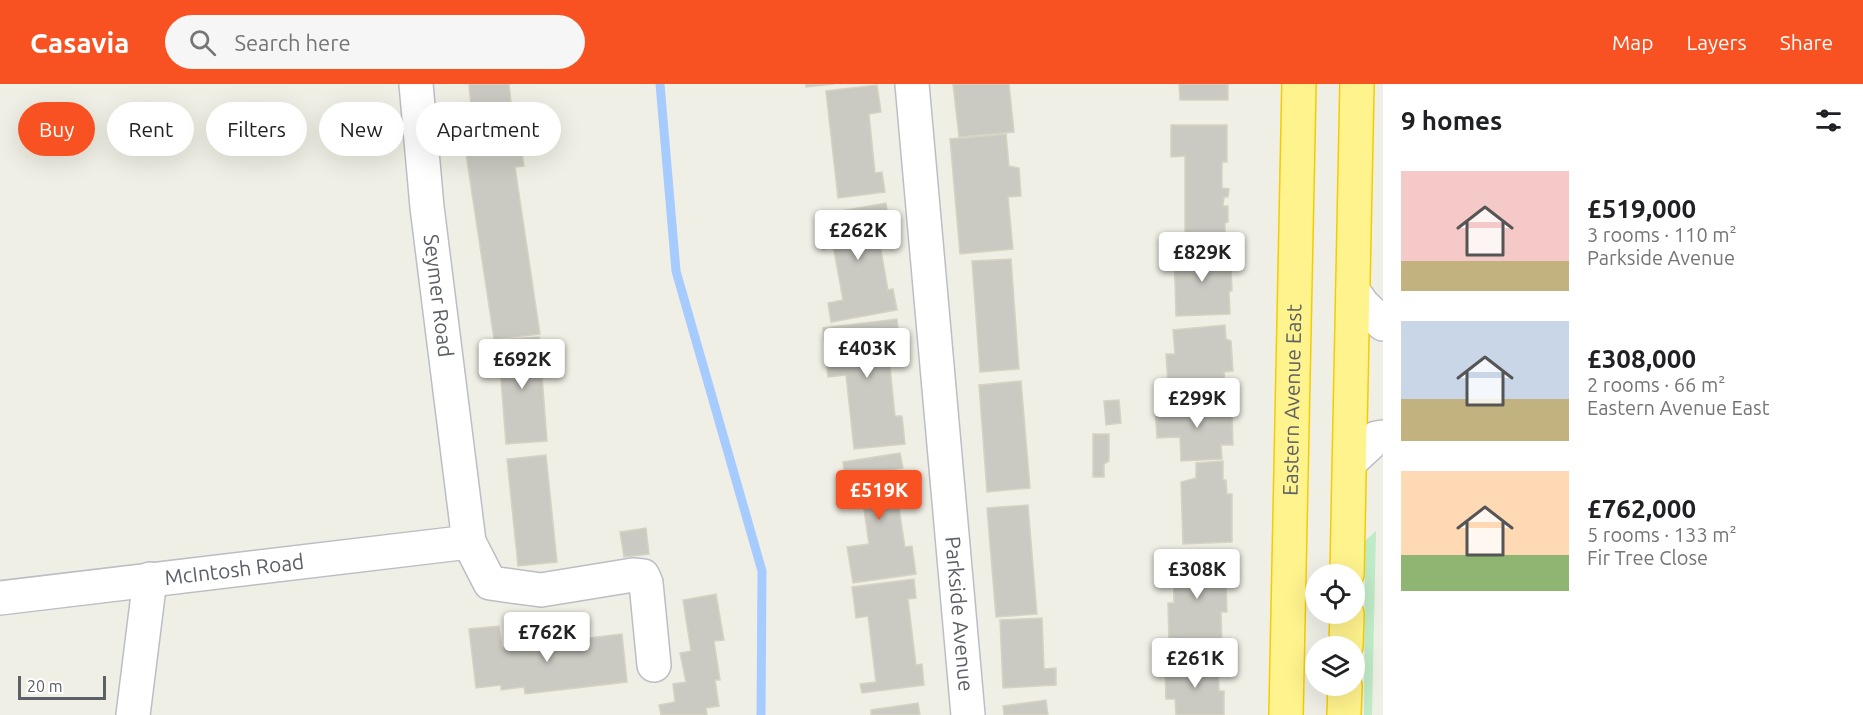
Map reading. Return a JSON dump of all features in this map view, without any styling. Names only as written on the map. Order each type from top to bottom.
[{"type":"highway","name":"Eastern Avenue East","points":[[1286,715],[1299,84]]},
{"type":"highway","points":[[1347,564],[1357,84]]},
{"type":"highway","points":[[1344,715],[1345,696]]},
{"type":"street","name":"Seymer Road","points":[[416,84],[427,207],[469,542],[490,583],[542,590],[633,575],[643,576],[646,583],[654,665]]},
{"type":"street","name":"Parkside Avenue","points":[[912,84],[968,715]]},
{"type":"street","points":[[1353,291],[1363,305],[1383,324]]},
{"type":"street","points":[[1350,462],[1376,438],[1383,437]]},
{"type":"street","name":"McIntosh Road","points":[[0,598],[469,542]]},
{"type":"street","points":[[133,715],[150,579]]},
{"type":"green space","points":[[1376,531],[1372,715],[1364,715],[1365,541]]},
{"type":"building","points":[[469,84],[509,84],[511,102],[471,102]]},
{"type":"building","points":[[806,84],[834,84],[806,87]]},
{"type":"building","points":[[953,84],[1009,84],[1014,132],[959,137]]},
{"type":"building","points":[[1179,84],[1228,84],[1228,100],[1180,100]]},
{"type":"building","points":[[877,85],[881,112],[869,114],[875,173],[882,172],[885,192],[838,198],[826,91]]},
{"type":"building","points":[[1171,125],[1227,125],[1227,162],[1222,162],[1222,188],[1229,189],[1228,197],[1224,197],[1223,206],[1228,206],[1225,234],[1185,234],[1185,156],[1171,157]]},
{"type":"building","points":[[1006,134],[1009,166],[1019,168],[1021,196],[1008,197],[1013,249],[960,254],[950,139]]},
{"type":"building","points":[[466,156],[523,156],[524,166],[515,167],[540,334],[494,339]]},
{"type":"building","points":[[886,203],[889,226],[877,228],[888,290],[893,289],[897,310],[831,322],[828,303],[843,300],[833,245],[823,250],[817,215]]},
{"type":"building","points":[[1225,250],[1226,264],[1231,264],[1230,314],[1176,316],[1174,252]]},
{"type":"building","points":[[1011,259],[1019,369],[980,372],[972,261]]},
{"type":"building","points":[[897,319],[901,355],[889,357],[895,416],[902,416],[905,444],[854,449],[846,375],[828,377],[823,328]]},
{"type":"building","points":[[1225,325],[1226,339],[1231,341],[1233,371],[1224,372],[1226,398],[1169,402],[1166,354],[1175,354],[1173,330]]},
{"type":"building","points":[[539,337],[547,441],[506,444],[498,340]]},
{"type":"building","points":[[1021,381],[1030,488],[987,492],[979,385]]},
{"type":"building","points":[[1119,400],[1121,423],[1106,425],[1104,401]]},
{"type":"building","points":[[1227,404],[1227,414],[1232,414],[1233,445],[1221,445],[1222,459],[1181,461],[1180,437],[1157,438],[1155,407]]},
{"type":"building","points":[[1093,434],[1109,434],[1109,461],[1104,464],[1104,477],[1093,477]]},
{"type":"building","points":[[900,453],[903,468],[893,470],[905,547],[912,546],[916,574],[853,583],[847,547],[869,544],[861,489],[847,491],[843,462]]},
{"type":"building","points":[[546,455],[557,562],[518,566],[507,459]]},
{"type":"building","points":[[1223,461],[1223,480],[1226,480],[1227,494],[1232,494],[1232,542],[1183,544],[1181,482],[1196,478],[1196,463]]},
{"type":"building","points":[[1028,505],[1037,614],[996,617],[987,508]]},
{"type":"building","points":[[646,528],[649,554],[624,557],[620,532]]},
{"type":"building","points":[[1220,552],[1221,583],[1226,582],[1227,612],[1221,612],[1222,644],[1169,645],[1168,603],[1174,603],[1173,554]]},
{"type":"building","points":[[914,579],[916,598],[908,599],[916,665],[922,664],[924,685],[862,693],[860,684],[876,682],[868,616],[856,618],[852,587]]},
{"type":"building","points":[[716,594],[724,640],[714,641],[720,680],[715,680],[719,706],[706,708],[707,715],[661,715],[659,705],[675,702],[673,684],[686,682],[680,653],[691,651],[683,600]]},
{"type":"building","points":[[1042,618],[1044,669],[1056,668],[1056,685],[1003,688],[1000,620]]},
{"type":"building","points":[[499,626],[502,648],[622,634],[627,682],[525,694],[524,687],[501,690],[501,685],[476,688],[469,629]]},
{"type":"building","points":[[1218,663],[1219,691],[1224,691],[1224,715],[1176,715],[1175,699],[1166,699],[1165,669],[1179,669],[1179,664]]},
{"type":"building","points":[[1046,700],[1048,715],[1004,715],[1003,706]]},
{"type":"building","points":[[918,703],[920,715],[871,715],[871,710]]},
{"type":"waterway","points":[[660,84],[676,271],[762,571],[761,715]]}]
